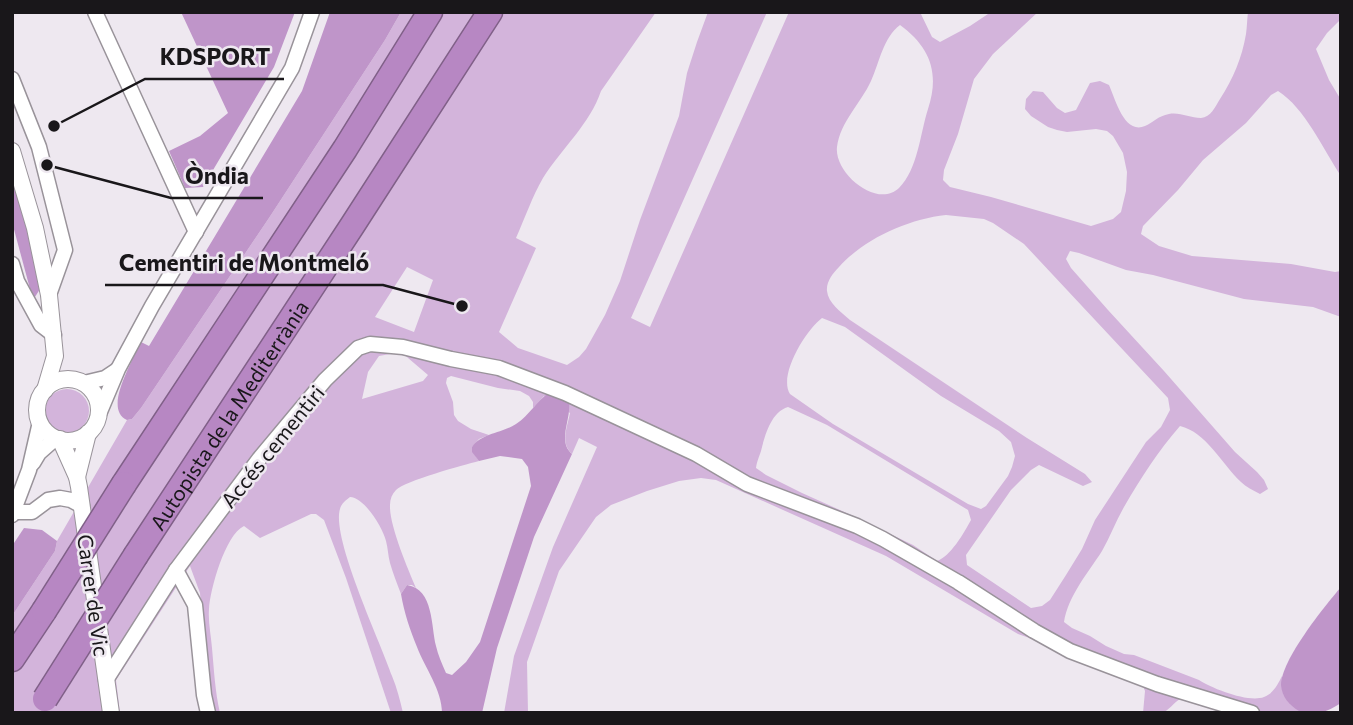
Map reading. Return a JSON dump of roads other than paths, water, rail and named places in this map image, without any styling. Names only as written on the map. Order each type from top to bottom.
[{"type":"highway","points":[[12,659],[345,149],[430,12]]},
{"type":"highway","name":"Autopista de la Mediterrània","points":[[41,706],[489,12]]},
{"type":"street","points":[[94,12],[196,232]]},
{"type":"street","points":[[40,422],[46,431],[58,438],[75,440],[88,433],[95,424],[118,369],[152,306],[292,68],[312,12]]},
{"type":"street","points":[[12,79],[38,147],[65,250],[49,295]]},
{"type":"street","points":[[12,151],[35,228],[49,295],[55,356],[38,405],[40,422],[29,470],[13,514],[32,512],[48,500],[60,498],[82,506]]},
{"type":"street","points":[[12,264],[17,281],[41,325],[54,335]]},
{"type":"street","name":"Accés cementiri","points":[[106,680],[176,570],[259,459],[325,380],[358,348],[370,344],[403,347],[499,368],[565,393],[696,454],[747,484],[857,526],[958,582],[1070,651],[1157,684],[1252,713]]},
{"type":"street","points":[[55,356],[64,369],[95,394],[99,414]]},
{"type":"street","points":[[45,390],[61,380],[80,382],[105,378],[118,369]]},
{"type":"street","name":"Carrer de Vic","points":[[77,477],[88,433]]},
{"type":"street","points":[[29,470],[39,453],[58,438]]},
{"type":"street","name":"Carrer de Vic","points":[[58,438],[77,477],[111,713]]},
{"type":"street","points":[[176,570],[195,605],[208,713]]},
{"type":"place","name":"KDSPORT","points":[[54,126]]},
{"type":"place","name":"Òndia","points":[[47,165]]},
{"type":"place","name":"Cementiri de Montmeló","points":[[462,306]]}]
